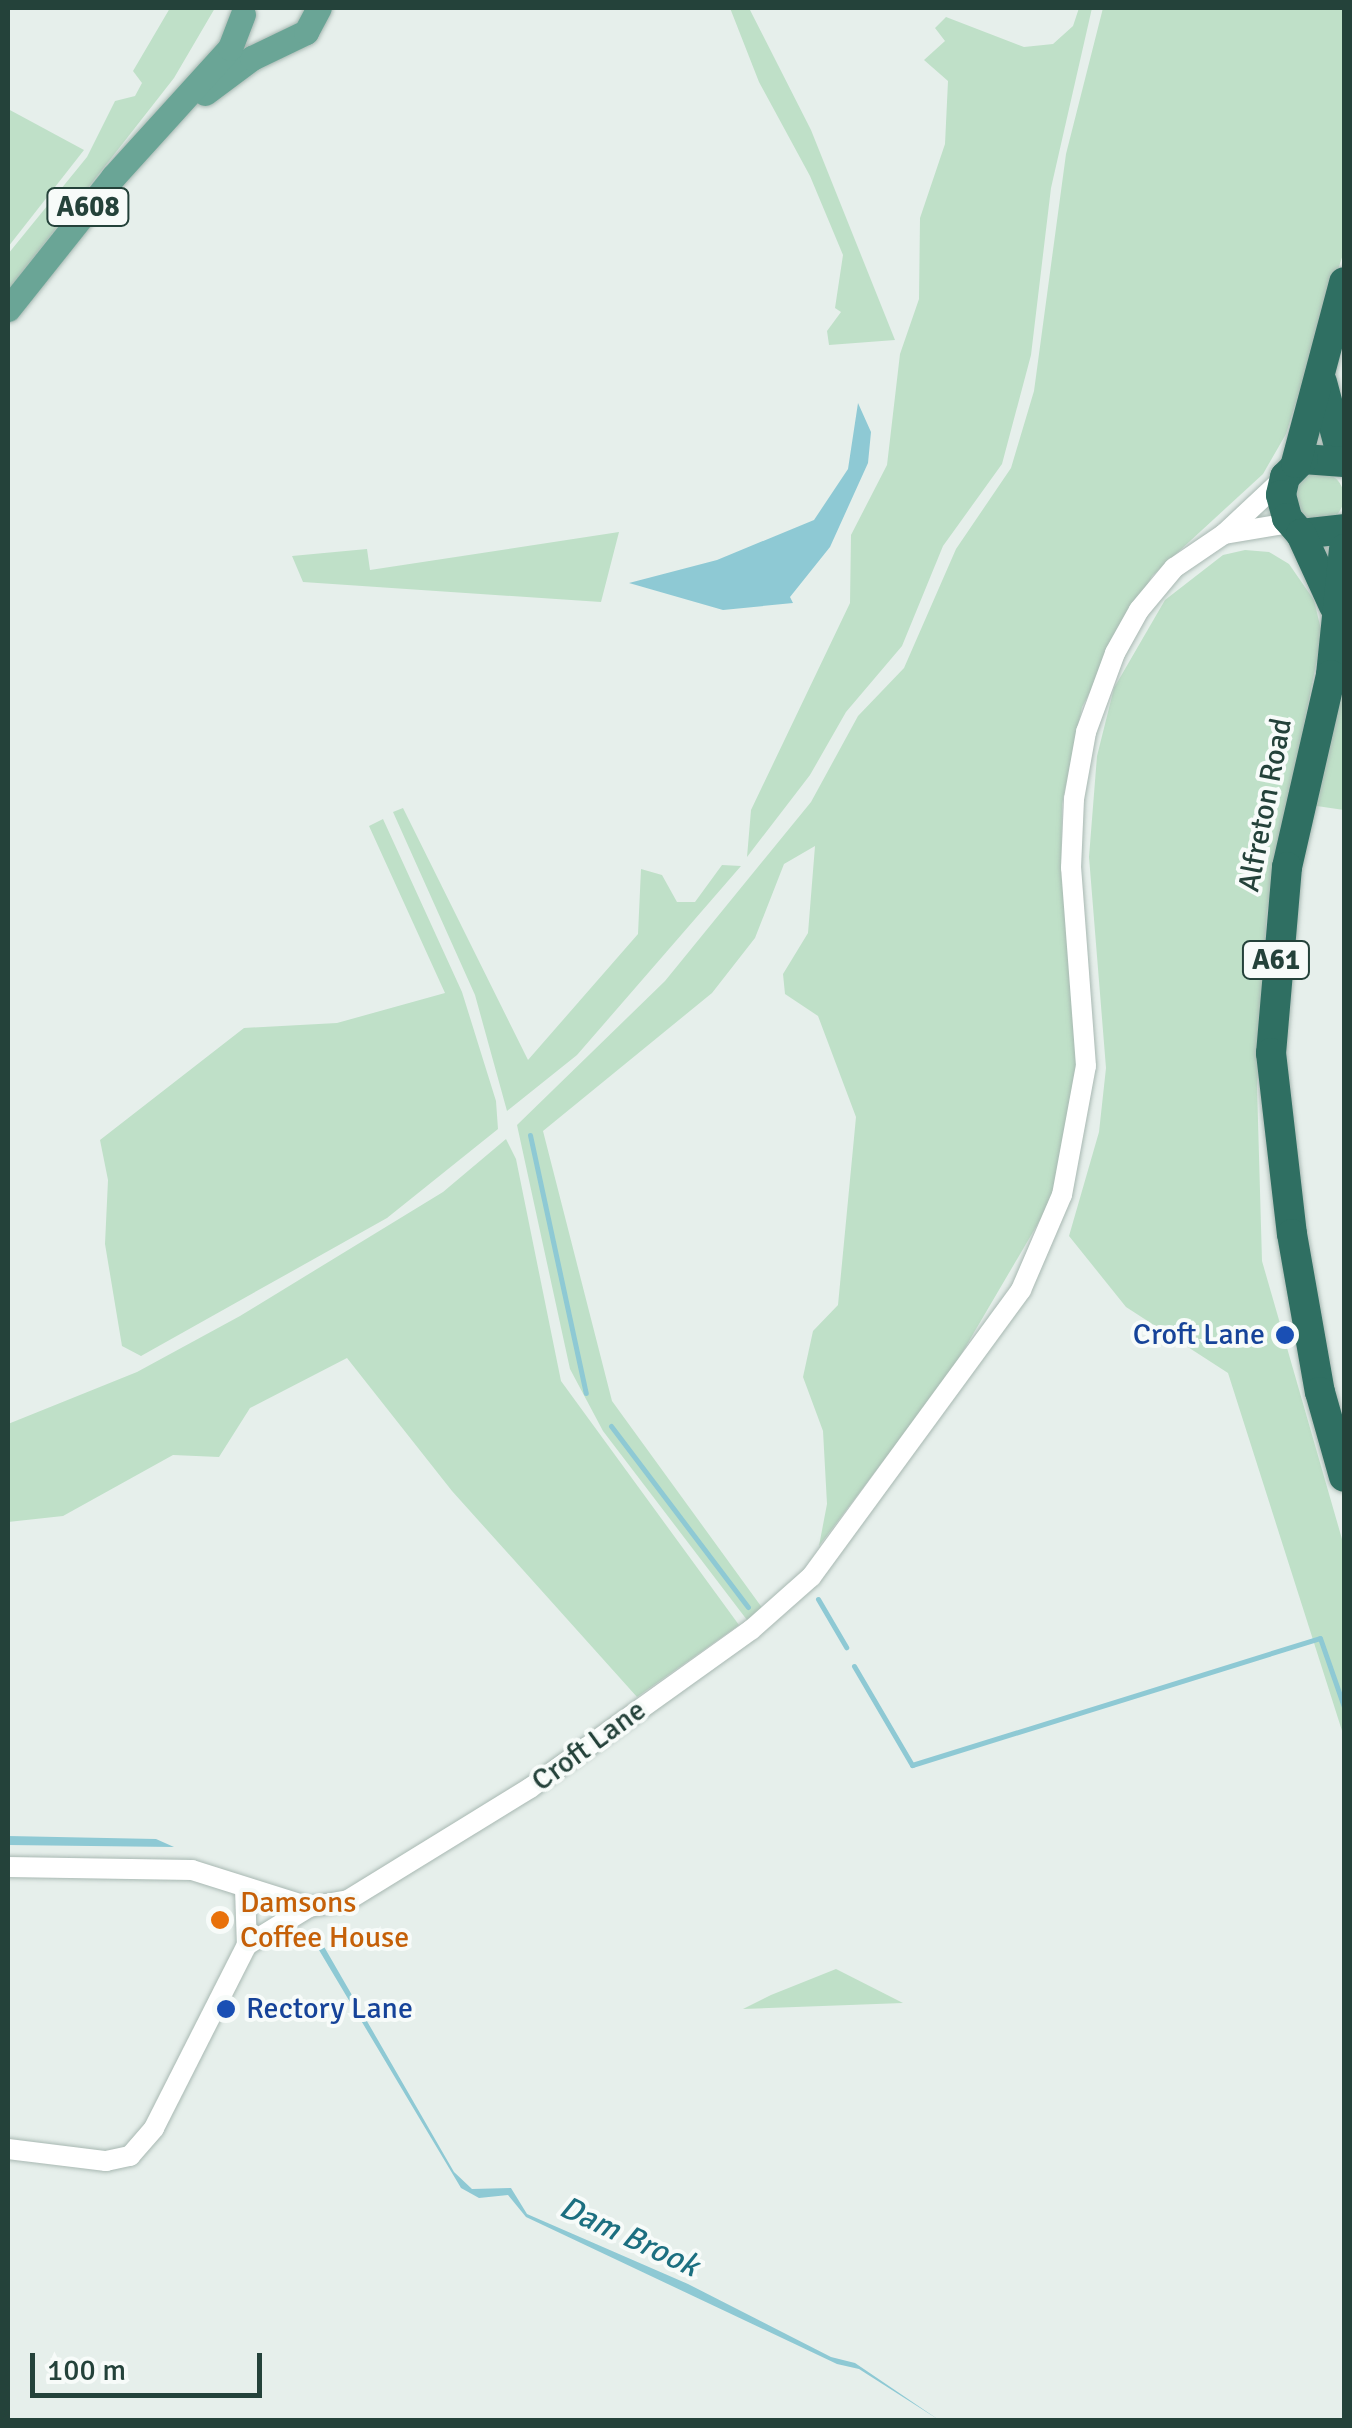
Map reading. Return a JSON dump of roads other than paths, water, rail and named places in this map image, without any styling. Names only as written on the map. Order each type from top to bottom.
[{"type":"highway","points":[[1290,470],[1344,282]]},
{"type":"highway","points":[[1320,374],[1344,462]]},
{"type":"highway","points":[[1290,470],[1323,456],[1344,462]]},
{"type":"highway","name":"Alfreton Road","points":[[1290,470],[1282,504],[1334,606]]},
{"type":"highway","points":[[1295,528],[1344,530]]},
{"type":"highway","name":"Alfreton Road","points":[[1344,549],[1334,606],[1331,676],[1287,867],[1272,1018],[1277,1144],[1320,1392],[1344,1477]]},
{"type":"highway","name":"Alfreton Road","points":[[1309,1316],[1344,1407]]},
{"type":"main road","points":[[242,11],[257,34],[280,42],[306,32],[319,8]]},
{"type":"main road","name":"A608","points":[[8,308],[113,177],[230,48],[242,11]]},
{"type":"main road","name":"A608","points":[[176,111],[280,42]]},
{"type":"street","name":"Croft Lane","points":[[8,1867],[192,1870],[309,1907],[364,1893],[514,1799],[794,1595],[996,1327],[1051,1225],[1079,1128],[1086,1034],[1072,850],[1086,732],[1138,610],[1174,568],[1224,534],[1290,470]]},
{"type":"street","name":"Croft Lane","points":[[1224,534],[1295,528]]},
{"type":"street","points":[[8,2149],[121,2160],[147,2138],[247,1945],[253,1891]]},
{"type":"street","points":[[247,1945],[309,1907]]},
{"type":"water","points":[[858,403],[871,432],[868,463],[830,547],[790,597],[793,603],[723,610],[629,583],[717,560],[814,520],[848,469]]},
{"type":"water","points":[[8,1836],[156,1839],[174,1847],[8,1845]]},
{"type":"water","points":[[315,1931],[454,2172],[472,2189],[511,2188],[527,2214],[688,2284],[831,2357],[855,2363],[939,2420],[859,2369],[837,2364],[526,2217],[508,2195],[479,2198],[461,2188],[310,1935]]},
{"type":"waterway","points":[[530,1135],[586,1393]]},
{"type":"waterway","points":[[611,1426],[748,1607]]},
{"type":"waterway","points":[[818,1599],[846,1647]]},
{"type":"waterway","points":[[854,1666],[912,1765],[1320,1638],[1344,1707]]},
{"type":"place","name":"Croft Lane","points":[[1285,1335]]},
{"type":"place","name":"Damsons Coffee House","points":[[220,1920]]},
{"type":"place","name":"Rectory Lane","points":[[226,2009]]},
{"type":"water label","name":"Dam Brook","points":[[629,2237]]}]
